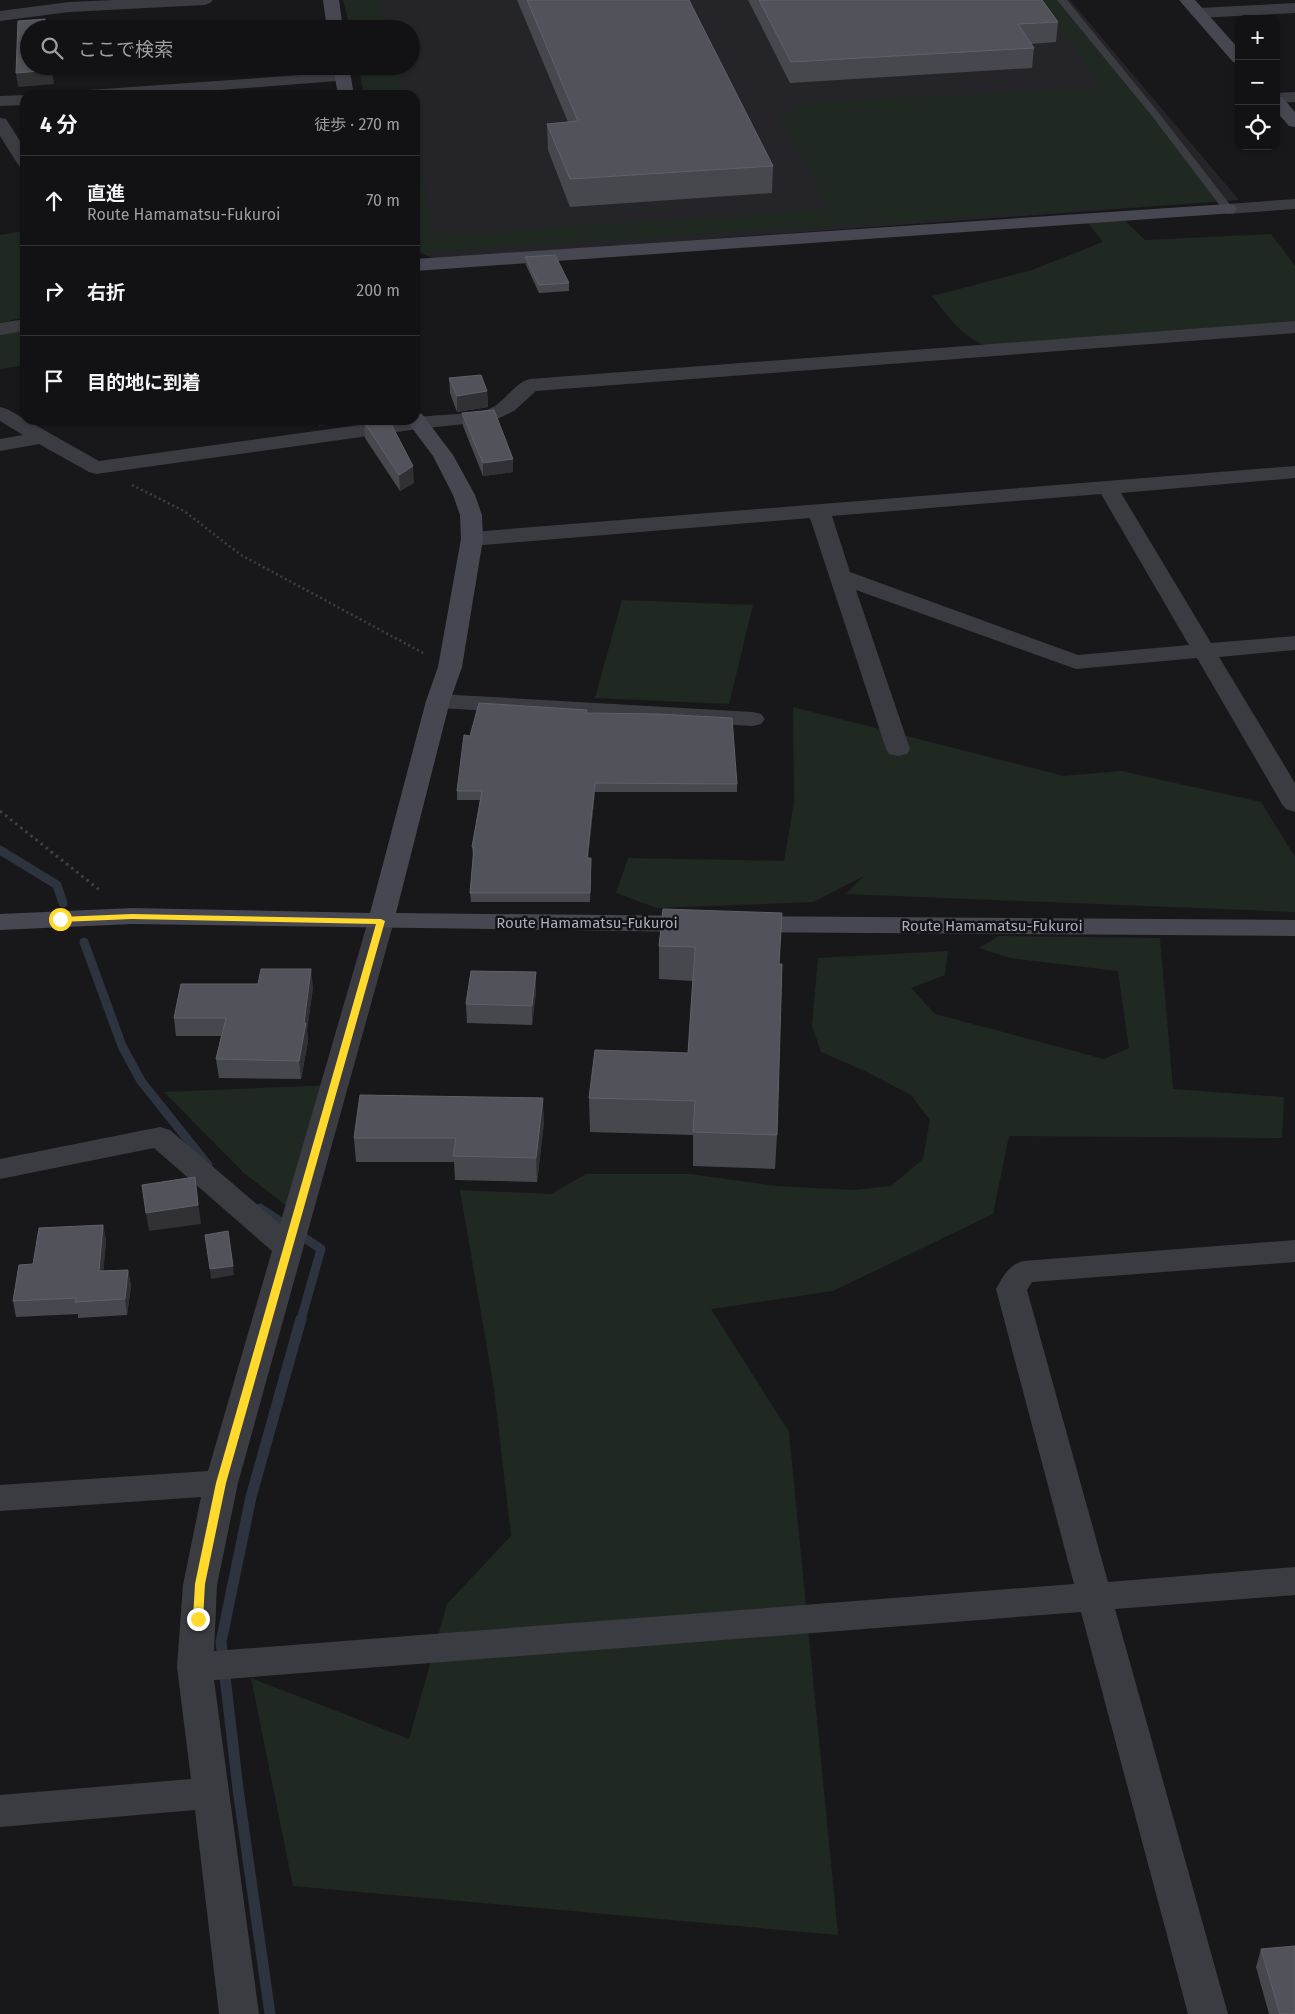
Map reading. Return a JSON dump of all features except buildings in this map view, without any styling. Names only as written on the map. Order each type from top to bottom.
[{"type":"street","points":[[0,16],[69,7],[204,0]]},
{"type":"street","points":[[332,0],[334,20]]},
{"type":"street","points":[[1187,0],[1235,55]]},
{"type":"street","points":[[1198,13],[1295,8]]},
{"type":"street","points":[[144,90],[309,75]]},
{"type":"street","points":[[343,75],[345,90]]},
{"type":"street","points":[[1280,99],[1295,97]]},
{"type":"street","points":[[0,101],[20,100]]},
{"type":"street","points":[[1280,104],[1295,122]]},
{"type":"street","points":[[0,123],[20,154]]},
{"type":"street","points":[[420,265],[1295,204]]},
{"type":"street","points":[[0,329],[20,326]]},
{"type":"street","points":[[420,421],[493,415],[507,407],[530,385],[1295,327]]},
{"type":"street","points":[[0,413],[20,424]]},
{"type":"street","points":[[22,425],[96,468],[389,425]]},
{"type":"street","points":[[239,2014],[195,1667],[200,1584],[221,1483],[381,921],[438,701],[450,666],[472,539],[471,515],[464,495],[443,455],[419,425]]},
{"type":"street","points":[[0,446],[43,437]]},
{"type":"street","points":[[472,539],[1295,472]]},
{"type":"street","points":[[1108,488],[1293,798]]},
{"type":"street","points":[[819,511],[898,749]]},
{"type":"street","points":[[840,576],[1076,662],[1295,643]]},
{"type":"street","points":[[438,701],[753,719]]},
{"type":"street","name":"Route Hamamatsu-Fukuroi","points":[[0,922],[132,916],[381,921],[1295,928]]},
{"type":"street","points":[[0,1169],[160,1137],[288,1248]]},
{"type":"street","points":[[1208,2014],[1011,1288],[1023,1272],[1295,1251]]},
{"type":"street","points":[[0,1498],[221,1483]]},
{"type":"street","points":[[195,1667],[1295,1580]]},
{"type":"street","points":[[0,1811],[210,1792]]},
{"type":"lane","points":[[1062,0],[1155,114],[1228,209]]},
{"type":"path","points":[[96,468],[184,511],[241,555],[450,666]]},
{"type":"path","points":[[0,811],[132,916]]},
{"type":"shaded area","points":[[343,0],[381,0],[385,20],[348,20]]},
{"type":"shaded area","points":[[356,0],[1070,0],[1239,200],[436,259],[420,253],[420,90],[373,90],[371,75],[420,75],[420,20],[360,20]]},
{"type":"shaded area","points":[[1039,0],[1067,0],[1225,201],[420,253],[420,170],[435,235],[830,209],[780,119],[802,103],[1102,87]]},
{"type":"shaded area","points":[[360,75],[398,75],[402,90],[363,90]]},
{"type":"shaded area","points":[[1116,219],[1125,221],[1145,240],[1271,234],[1295,266],[1295,326],[988,347],[964,332],[950,319],[932,296],[1032,270],[1103,242],[1088,223]]},
{"type":"shaded area","points":[[20,232],[20,318],[0,323],[0,235]]},
{"type":"shaded area","points":[[20,331],[20,366],[0,369],[0,334]]},
{"type":"shaded area","points":[[622,600],[753,605],[729,704],[595,698]]},
{"type":"shaded area","points":[[793,707],[1064,776],[1121,771],[1261,802],[1295,857],[1295,912],[846,894],[864,876],[813,902],[657,908],[616,893],[628,858],[784,861],[794,802]]},
{"type":"shaded area","points":[[999,936],[1160,938],[1173,1089],[1284,1097],[1282,1138],[1009,1136],[993,1214],[833,1291],[711,1309],[789,1432],[838,1935],[293,1886],[251,1678],[409,1739],[447,1604],[511,1536],[494,1389],[460,1190],[551,1194],[586,1174],[690,1174],[776,1186],[854,1190],[891,1186],[923,1159],[930,1120],[911,1095],[865,1071],[821,1052],[812,1026],[818,958],[948,951],[945,975],[911,988],[935,1014],[1104,1059],[1129,1048],[1118,971],[1010,958],[979,948]]},
{"type":"shaded area","points":[[334,1085],[297,1214],[244,1173],[164,1092]]},
{"type":"waterway","points":[[0,850],[57,885],[63,903]]},
{"type":"waterway","points":[[84,942],[122,1046],[141,1081],[208,1165]]},
{"type":"waterway","points":[[260,1208],[321,1249],[301,1320]]},
{"type":"waterway","points":[[270,2014],[238,1789],[221,1642],[251,1497],[301,1319]]},
{"type":"route","points":[[60,919],[132,916],[381,921],[221,1483],[200,1584],[198,1619]]}]
